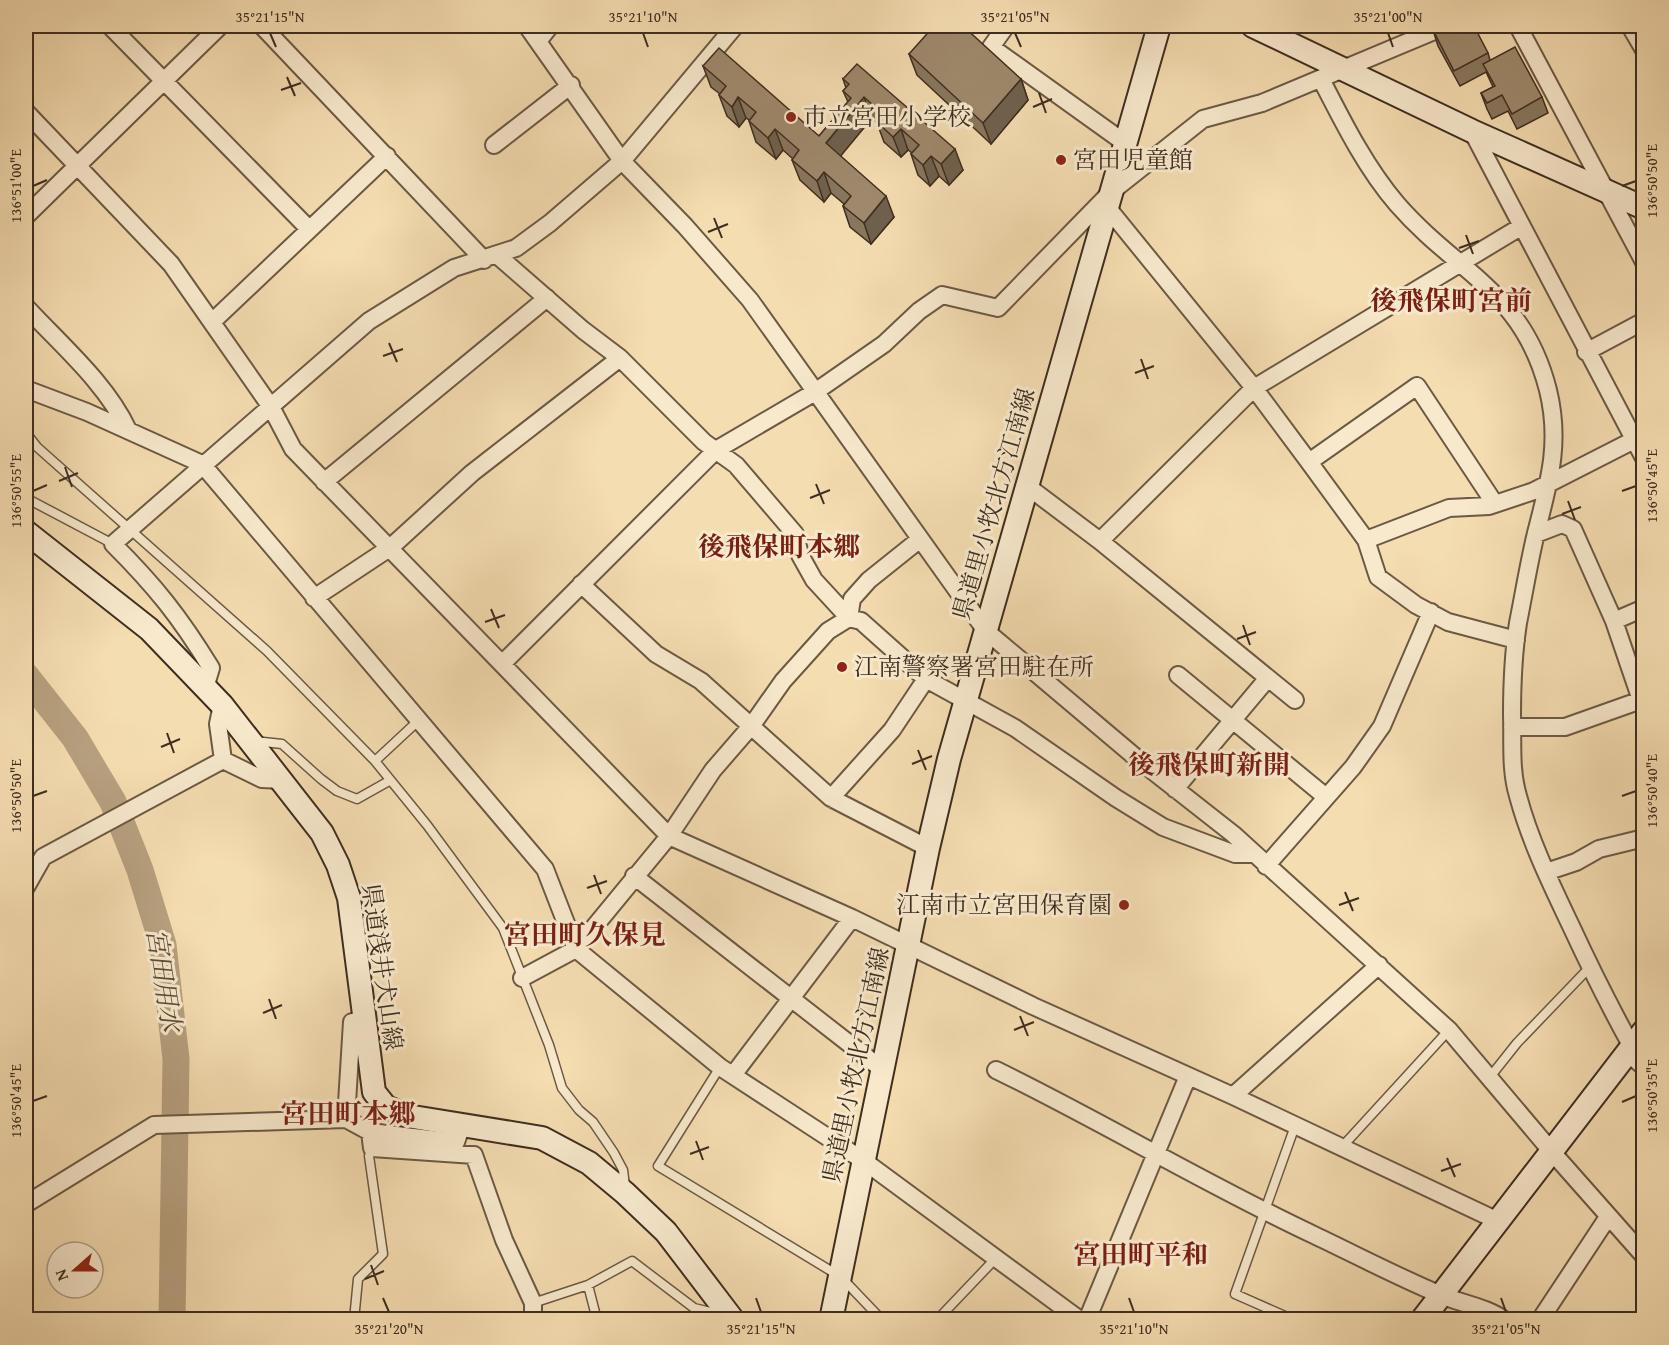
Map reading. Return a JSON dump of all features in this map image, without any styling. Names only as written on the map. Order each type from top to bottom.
[{"type":"main road","name":"県道里小牧北方江南線","points":[[831,1320],[928,848],[965,699],[1160,26]]},
{"type":"main road","points":[[1253,26],[1345,68],[1472,131],[1644,208]]},
{"type":"main road","name":"県道浅井犬山線","points":[[26,532],[149,629],[222,705],[322,833],[338,865],[349,898],[362,1020],[374,1092],[386,1107],[407,1116],[542,1138],[589,1163],[666,1232],[732,1318]]},
{"type":"main road","points":[[1422,1320],[1552,1152],[1637,1049]]},
{"type":"street","points":[[110,26],[309,229]]},
{"type":"street","points":[[26,216],[220,26]]},
{"type":"street","points":[[262,26],[387,156],[491,257],[547,298],[620,358],[716,450],[736,465],[795,534],[800,555],[814,580],[849,618],[861,621],[926,679],[1015,728],[1116,798],[1163,827],[1235,854],[1260,860]]},
{"type":"street","points":[[526,26],[539,40],[622,161],[685,226],[750,300],[986,631],[1260,860],[1379,964],[1449,1030],[1644,1256]]},
{"type":"street","points":[[539,40],[550,26]]},
{"type":"street","points":[[205,688],[211,668],[180,617],[152,583],[113,544],[202,464],[369,321],[454,268],[491,257],[525,242],[622,161],[735,26]]},
{"type":"street","points":[[1006,26],[991,47],[1125,143]]},
{"type":"street","points":[[502,664],[716,450],[815,392],[884,344],[919,310],[942,295],[998,308],[1109,199],[1203,118],[1262,103],[1321,80],[1416,31],[1446,26]]},
{"type":"street","points":[[1518,26],[1644,262]]},
{"type":"street","points":[[1630,26],[1644,50]]},
{"type":"street","points":[[1321,80],[1347,129],[1397,204],[1510,308],[1530,337],[1538,359],[1556,426],[1551,482],[1536,534],[1511,669],[1511,760],[1518,795],[1546,872],[1589,968],[1637,1049]]},
{"type":"street","points":[[494,145],[571,86]]},
{"type":"street","points":[[26,112],[171,264],[271,406],[293,449],[391,547],[669,836],[852,918],[1233,1096],[1340,1149],[1498,1221]]},
{"type":"street","points":[[1472,131],[1644,458]]},
{"type":"street","points":[[212,322],[387,156]]},
{"type":"street","points":[[1109,199],[1254,388],[1366,540],[1377,577],[1431,612],[1479,632],[1516,640]]},
{"type":"street","points":[[1100,541],[1254,388],[1522,226]]},
{"type":"street","points":[[324,482],[547,298]]},
{"type":"street","points":[[26,307],[103,391],[119,411],[128,430]]},
{"type":"street","points":[[1586,351],[1644,321]]},
{"type":"street","points":[[314,598],[391,547],[472,473],[620,358]]},
{"type":"street","points":[[1309,462],[1417,387],[1495,504]]},
{"type":"street","points":[[26,389],[128,430],[202,464],[545,869],[576,949],[727,1071],[864,1161],[1080,1320]]},
{"type":"street","points":[[1366,540],[1449,508],[1495,504],[1551,482],[1634,440]]},
{"type":"street","points":[[1027,486],[1100,541],[1294,700]]},
{"type":"street","points":[[1512,727],[1565,727],[1642,700],[1614,621],[1573,529],[1562,524],[1536,534]]},
{"type":"street","points":[[522,978],[576,949],[669,836],[713,770],[752,725],[790,672],[828,632],[849,618],[852,600],[863,587],[919,540]]},
{"type":"street","points":[[581,584],[656,654],[701,681],[831,798],[928,848]]},
{"type":"street","points":[[1614,621],[1644,608]]},
{"type":"street","points":[[1260,860],[1326,797],[1353,767],[1382,726],[1431,612]]},
{"type":"street","points":[[1178,675],[1326,797]]},
{"type":"street","points":[[1175,789],[1268,678]]},
{"type":"street","points":[[831,798],[892,730],[926,679]]},
{"type":"street","points":[[222,705],[218,724],[223,760]]},
{"type":"street","points":[[223,760],[262,779],[282,780]]},
{"type":"street","points":[[26,887],[42,857],[223,760]]},
{"type":"street","points":[[1546,872],[1576,862],[1599,849],[1644,838]]},
{"type":"street","points":[[634,876],[884,1070]]},
{"type":"street","points":[[727,1071],[791,999],[852,918]]},
{"type":"street","points":[[1233,1096],[1379,964]]},
{"type":"street","points":[[346,1119],[352,1022],[362,1020]]},
{"type":"street","points":[[996,1070],[1081,1112],[1155,1156],[1264,1212],[1441,1295],[1495,1312],[1504,1320]]},
{"type":"street","points":[[1087,1320],[1188,1076]]},
{"type":"street","points":[[26,1204],[154,1125],[346,1119],[371,1140],[474,1155],[504,1240],[533,1311]]},
{"type":"street","points":[[371,1140],[456,1142],[462,1125]]},
{"type":"street","points":[[1540,1320],[1608,1217]]},
{"type":"lane","points":[[26,433],[37,447],[267,651],[375,760],[389,781],[427,825],[503,928],[549,1045],[562,1088],[579,1110],[593,1122],[614,1152],[623,1170],[625,1193]]},
{"type":"lane","points":[[26,498],[113,544]]},
{"type":"lane","points":[[375,760],[418,721]]},
{"type":"lane","points":[[251,740],[282,744],[337,791],[357,799],[389,781]]},
{"type":"lane","points":[[1490,1077],[1517,1043],[1589,968]]},
{"type":"lane","points":[[1340,1149],[1449,1030]]},
{"type":"lane","points":[[727,1071],[658,1167],[841,1277],[882,1320]]},
{"type":"lane","points":[[1294,1320],[1235,1294],[1295,1126]]},
{"type":"lane","points":[[354,1320],[358,1279],[383,1254],[369,1156],[371,1140]]},
{"type":"lane","points":[[937,1320],[996,1258]]},
{"type":"lane","points":[[533,1311],[632,1261],[694,1308],[732,1318]]},
{"type":"lane","points":[[588,1285],[597,1320]]},
{"type":"building","points":[[934,26],[963,26],[1021,79],[983,123],[909,54]]},
{"type":"building","points":[[1441,26],[1474,26],[1488,53],[1454,71],[1433,30]]},
{"type":"building","points":[[1515,47],[1542,97],[1512,114],[1502,95],[1487,103],[1481,93],[1495,86],[1483,64]]},
{"type":"building","points":[[719,48],[819,136],[851,98],[843,91],[849,84],[843,79],[857,64],[955,149],[941,164],[931,156],[923,165],[911,154],[919,145],[901,129],[893,137],[876,121],[883,114],[864,97],[826,143],[886,196],[864,223],[843,206],[851,196],[824,172],[817,181],[792,160],[799,150],[775,129],[768,138],[749,121],[756,112],[738,97],[732,107],[719,95],[726,86],[703,66]]},
{"type":"waterway","name":"宮田用水","points":[[26,676],[75,738],[113,802],[140,870],[163,945],[176,1059],[172,1320]]},
{"type":"place","name":"市立宮田小学校","points":[[791,117]]},
{"type":"place","name":"宮田児童館","points":[[1061,160]]},
{"type":"place","name":"江南警察署宮田駐在所","points":[[842,667]]},
{"type":"place","name":"江南市立宮田保育園","points":[[1124,905]]},
{"type":"district","name":"後飛保町宮前","points":[[1451,301]]},
{"type":"district","name":"後飛保町本郷","points":[[779,547]]},
{"type":"district","name":"後飛保町新開","points":[[1209,765]]},
{"type":"district","name":"宮田町久保見","points":[[585,935]]},
{"type":"district","name":"宮田町本郷","points":[[348,1114]]},
{"type":"district","name":"宮田町平和","points":[[1141,1255]]}]
